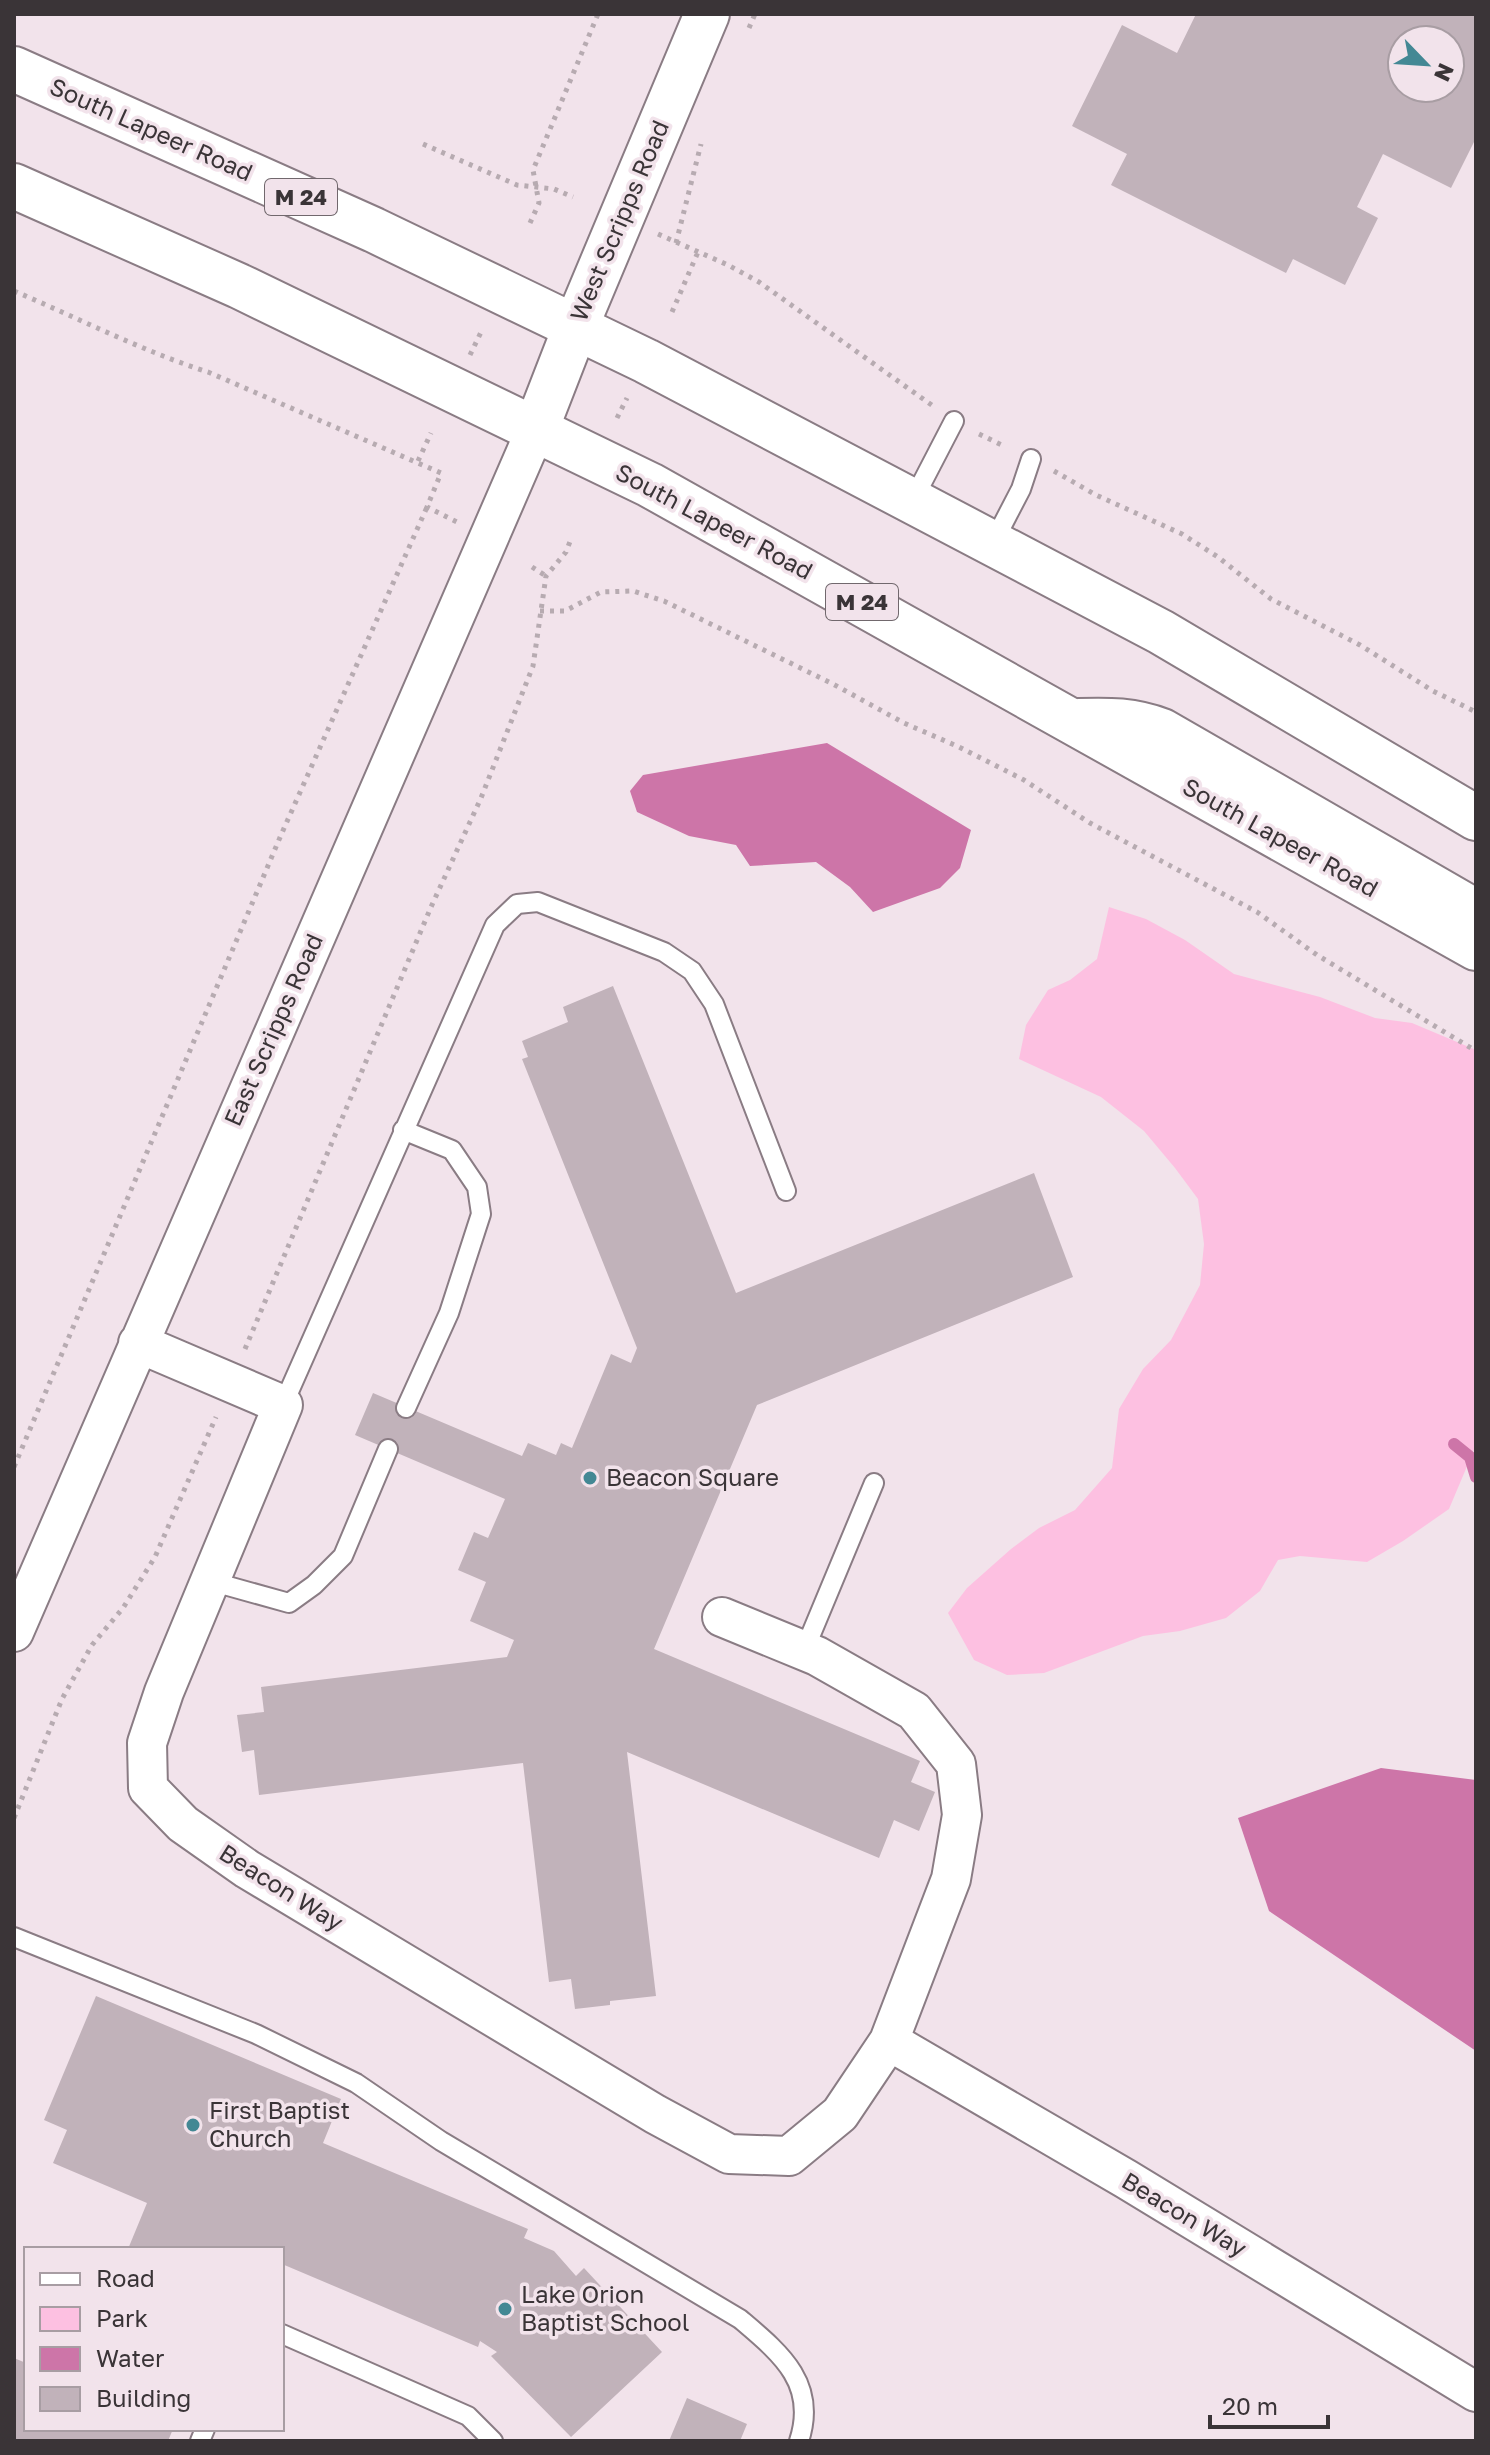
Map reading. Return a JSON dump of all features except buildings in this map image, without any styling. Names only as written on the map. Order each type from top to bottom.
[{"type":"main road","name":"West Scripps Road","points":[[536,429],[707,14]]},
{"type":"main road","name":"South Lapeer Road","points":[[14,69],[374,230],[576,326],[805,443],[1161,632],[1476,818]]},
{"type":"main road","name":"South Lapeer Road","points":[[14,186],[239,286],[536,429],[720,523],[1476,948]]},
{"type":"main road","points":[[1073,721],[1116,719],[1140,722],[1162,731],[1476,912]]},
{"type":"street","name":"East Scripps Road","points":[[14,1632],[536,429]]},
{"type":"street","points":[[138,1343],[283,1405]]},
{"type":"street","name":"Beacon Way","points":[[283,1405],[164,1692],[147,1743],[148,1788],[183,1824],[247,1869],[642,2106],[729,2154],[789,2156],[840,2114],[889,2041],[951,1879],[962,1815],[956,1764],[914,1711],[804,1651],[722,1617]]},
{"type":"street","name":"Beacon Way","points":[[889,2041],[1113,2172],[1476,2392]]},
{"type":"lane","points":[[912,502],[954,421]]},
{"type":"lane","points":[[993,545],[1021,489],[1031,459]]},
{"type":"lane","points":[[283,1405],[495,925],[517,904],[538,902],[664,952],[692,971],[714,1004],[786,1191]]},
{"type":"lane","points":[[403,1130],[452,1150],[477,1187],[481,1214],[449,1313],[406,1408]]},
{"type":"lane","points":[[210,1581],[289,1603],[314,1585],[343,1556],[388,1449]]},
{"type":"lane","points":[[804,1651],[874,1483]]},
{"type":"lane","points":[[14,1937],[256,2034],[356,2083],[441,2141],[740,2319],[783,2355],[800,2385],[805,2422],[799,2441]]},
{"type":"lane","points":[[284,2335],[468,2416],[493,2441]]},
{"type":"path","points":[[530,223],[539,203],[533,170],[598,14]]},
{"type":"path","points":[[423,144],[517,185],[554,189],[573,197]]},
{"type":"path","points":[[676,243],[700,145]]},
{"type":"path","points":[[649,230],[728,265],[771,290],[954,421],[1096,495],[1182,534],[1218,557],[1271,599],[1360,645],[1433,691],[1476,712]]},
{"type":"path","points":[[672,312],[698,252]]},
{"type":"path","points":[[14,291],[169,360],[208,372],[441,473],[281,835],[14,1467]]},
{"type":"path","points":[[467,360],[487,320]]},
{"type":"path","points":[[617,418],[631,390]]},
{"type":"path","points":[[418,462],[431,433]]},
{"type":"path","points":[[427,507],[461,524]]},
{"type":"path","points":[[14,1818],[62,1699],[92,1645],[123,1608],[155,1557],[231,1383],[431,907],[481,798],[533,666],[546,576],[566,552],[571,539]]},
{"type":"path","points":[[532,567],[546,576]]},
{"type":"path","points":[[540,611],[565,611],[601,592],[633,591],[676,607],[1024,780],[1090,823],[1257,912],[1317,955],[1476,1051]]},
{"type":"green space","points":[[1109,907],[1146,919],[1185,940],[1234,974],[1320,997],[1375,1018],[1412,1023],[1476,1050],[1476,1445],[1449,1509],[1367,1562],[1300,1556],[1278,1560],[1260,1591],[1226,1618],[1180,1631],[1143,1636],[1044,1673],[1007,1675],[974,1660],[948,1613],[967,1588],[1011,1549],[1039,1528],[1075,1510],[1112,1468],[1119,1409],[1143,1369],[1171,1340],[1200,1285],[1204,1244],[1198,1199],[1175,1168],[1144,1131],[1101,1097],[1019,1059],[1026,1025],[1048,990],[1070,980],[1097,959]]},
{"type":"water","points":[[827,743],[971,830],[960,868],[940,888],[873,912],[850,887],[816,862],[750,866],[736,845],[689,836],[637,812],[630,791],[643,775]]},
{"type":"water","points":[[1381,1768],[1476,1780],[1476,2051],[1269,1911],[1238,1818]]},
{"type":"waterway","points":[[1454,1444],[1470,1457],[1476,1477]]},
{"type":"place","name":"Beacon Square","points":[[590,1478]]},
{"type":"place","name":"First Baptist Church","points":[[193,2125]]},
{"type":"place","name":"Lake Orion Baptist School","points":[[505,2309]]}]
